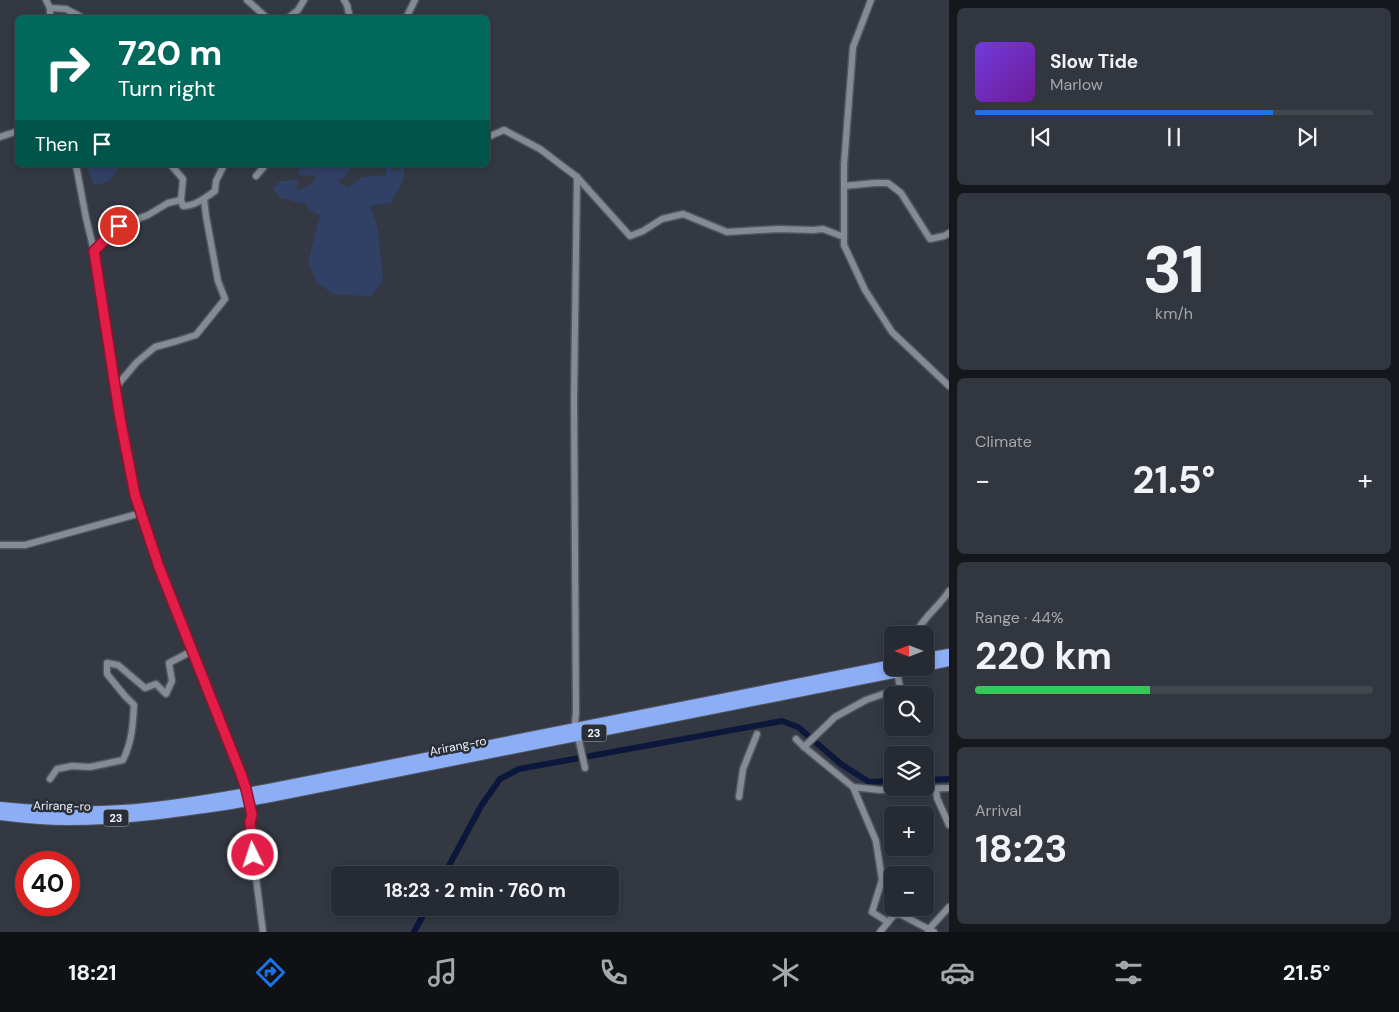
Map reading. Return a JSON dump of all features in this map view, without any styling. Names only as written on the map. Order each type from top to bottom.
[{"type":"highway","points":[[934,656],[949,654]]},
{"type":"highway","points":[[934,664],[949,662]]},
{"type":"highway","name":"Arirang-ro","points":[[269,793],[884,667]]},
{"type":"highway","name":"Arirang-ro","points":[[0,815],[69,820],[181,812],[230,800],[884,675]]},
{"type":"highway","name":"Arirang-ro","points":[[0,807],[69,812],[125,810],[230,800]]},
{"type":"street","points":[[46,0],[50,8],[50,15]]},
{"type":"street","points":[[247,0],[264,15]]},
{"type":"street","points":[[292,15],[298,10],[304,0]]},
{"type":"street","points":[[344,0],[349,15]]},
{"type":"street","points":[[408,15],[415,0]]},
{"type":"street","points":[[871,0],[854,47],[844,165],[844,245],[865,290],[892,332],[949,386]]},
{"type":"street","points":[[50,8],[66,9],[77,15]]},
{"type":"street","points":[[490,136],[504,130],[540,149],[577,177],[630,236],[643,231],[662,219],[683,214],[727,232],[778,228],[823,229],[844,238]]},
{"type":"street","points":[[0,137],[15,133]]},
{"type":"street","points":[[76,167],[94,251],[115,388],[135,495],[159,567],[246,789],[252,815],[250,822],[253,855],[263,932]]},
{"type":"street","points":[[173,167],[183,179],[181,200],[183,206],[190,206],[215,191],[216,181],[223,167]]},
{"type":"street","points":[[256,176],[263,167]]},
{"type":"street","points":[[575,722],[574,399],[577,177]]},
{"type":"street","points":[[844,186],[888,183],[901,193],[930,239],[949,233]]},
{"type":"street","points":[[115,388],[137,362],[155,347],[196,335],[226,299],[218,281],[204,199]]},
{"type":"street","points":[[94,251],[119,226],[148,215],[168,203],[181,200]]},
{"type":"street","points":[[0,545],[25,544],[141,513]]},
{"type":"street","points":[[920,626],[944,600],[949,591]]},
{"type":"street","points":[[50,778],[57,769],[72,766],[90,767],[123,760],[129,749],[134,705],[107,674],[107,663],[118,665],[145,688],[156,684],[166,694],[172,681],[169,663],[192,651]]},
{"type":"street","points":[[805,745],[835,717],[866,700],[900,688],[898,677]]},
{"type":"street","points":[[739,797],[744,769],[757,734]]},
{"type":"street","points":[[796,739],[853,786],[876,841],[882,880],[872,912],[888,922]]},
{"type":"street","points":[[579,741],[585,766]]},
{"type":"street","points":[[853,786],[880,790],[949,788]]},
{"type":"street","points":[[936,788],[937,798],[949,825]]},
{"type":"street","points":[[880,932],[894,915],[900,914],[931,931],[949,907]]},
{"type":"shaded area","points":[[91,167],[119,168],[109,181],[93,185],[88,169]]},
{"type":"shaded area","points":[[298,167],[352,167],[344,178],[337,180],[347,187],[363,177],[386,175],[386,167],[395,171],[404,167],[404,179],[391,203],[370,206],[378,229],[383,281],[371,296],[335,295],[317,283],[308,262],[320,215],[309,210],[306,204],[280,198],[273,189],[280,181],[298,180],[297,190],[306,187],[316,176],[299,175]]},
{"type":"waterway","points":[[449,866],[481,806],[500,779],[519,769],[782,721],[798,727],[841,764],[869,782],[884,781]]},
{"type":"waterway","points":[[934,780],[949,779]]},
{"type":"waterway","points":[[414,932],[423,916]]},
{"type":"route","points":[[119,226],[94,251],[120,418],[135,495],[159,567],[246,789],[252,815],[250,822],[253,855]]}]
